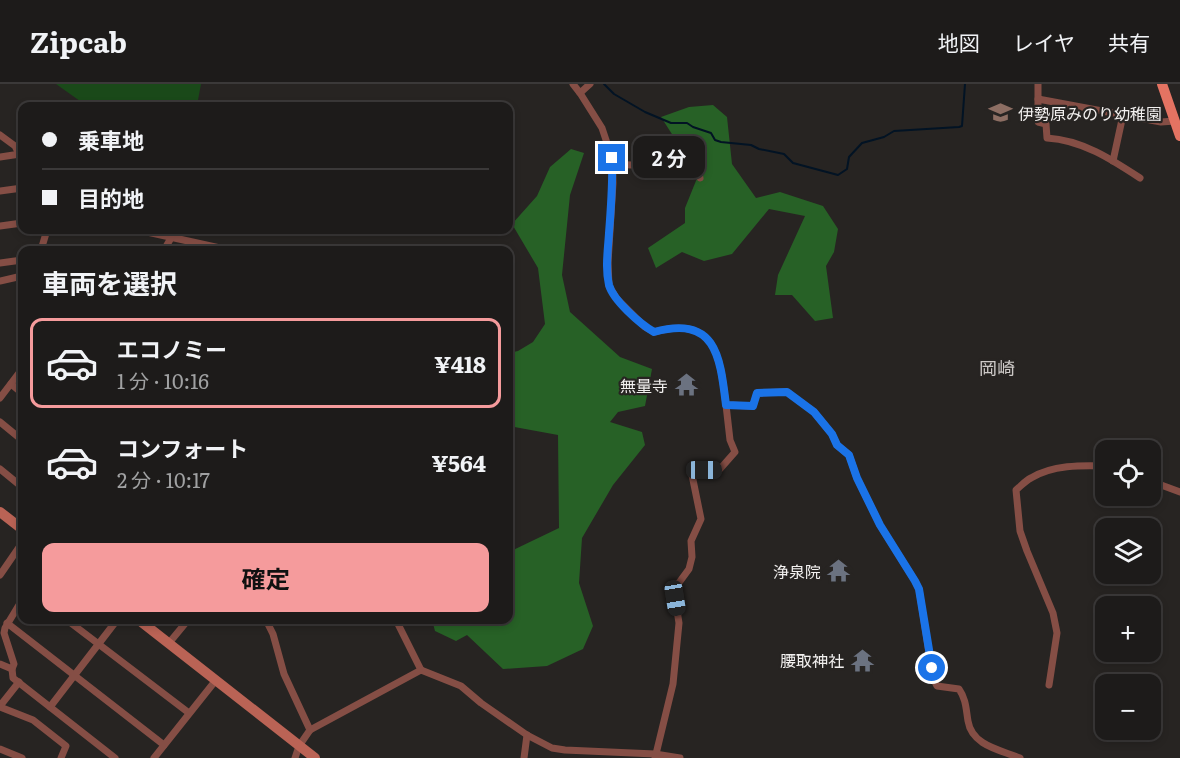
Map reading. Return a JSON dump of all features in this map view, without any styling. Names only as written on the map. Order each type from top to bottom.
[{"type":"main road","points":[[1162,84],[1180,136]]},
{"type":"street","points":[[573,84],[602,128],[612,164],[609,286],[617,299],[645,327],[654,332],[672,327],[689,328],[705,338],[717,351],[721,363],[730,440],[735,452],[720,469],[696,470],[692,475],[701,519],[691,541],[692,557],[689,569],[678,585],[675,598],[679,623],[672,684],[655,756]]},
{"type":"street","points":[[580,93],[590,84]]},
{"type":"street","points":[[1038,84],[1038,122],[1046,124],[1047,138],[1063,139],[1113,161],[1140,178]]},
{"type":"street","points":[[1038,99],[1161,122],[1175,121]]},
{"type":"street","points":[[1113,161],[1123,115]]},
{"type":"street","points":[[0,135],[15,146],[18,152]]},
{"type":"street","points":[[612,164],[640,165],[666,149],[674,150],[695,164],[699,169],[700,178]]},
{"type":"street","points":[[0,157],[18,157]]},
{"type":"street","points":[[0,190],[18,188]]},
{"type":"street","points":[[0,226],[18,224]]},
{"type":"street","points":[[154,234],[210,246]]},
{"type":"street","points":[[166,246],[171,238]]},
{"type":"street","points":[[0,263],[18,261]]},
{"type":"street","points":[[0,281],[18,277]]},
{"type":"street","points":[[0,398],[18,374]]},
{"type":"street","points":[[11,384],[18,390]]},
{"type":"street","points":[[726,405],[753,406],[757,393],[787,392],[814,412],[832,434],[837,445],[849,455],[857,478],[880,525],[915,581],[922,606],[933,678],[937,686],[959,689],[964,696],[968,725],[981,744],[1020,758]]},
{"type":"street","points":[[0,422],[18,437]]},
{"type":"street","points":[[1049,686],[1058,633],[1053,613],[1020,531],[1016,490],[1031,478],[1053,469],[1095,466]]},
{"type":"street","points":[[0,469],[18,484]]},
{"type":"street","points":[[1161,485],[1180,492]]},
{"type":"street","points":[[0,512],[18,526]]},
{"type":"street","points":[[0,575],[18,549]]},
{"type":"street","points":[[18,606],[4,633],[14,664],[13,678],[115,758]]},
{"type":"street","points":[[7,624],[164,745]]},
{"type":"street","points":[[71,624],[189,713]]},
{"type":"street","points":[[50,707],[114,624]]},
{"type":"street","points":[[144,624],[315,758]]},
{"type":"street","points":[[170,644],[185,624]]},
{"type":"street","points":[[268,624],[284,674],[310,730]]},
{"type":"street","points":[[398,624],[421,670],[461,686],[527,735],[552,748],[680,758]]},
{"type":"street","points":[[0,664],[12,669]]},
{"type":"street","points":[[295,758],[310,730],[421,670]]},
{"type":"street","points":[[154,758],[216,680]]},
{"type":"street","points":[[19,682],[0,706],[33,720],[66,746],[61,758]]},
{"type":"street","points":[[524,758],[527,735]]},
{"type":"street","points":[[0,749],[22,758]]},
{"type":"green space","points":[[56,84],[201,84],[199,102],[81,102]]},
{"type":"green space","points":[[713,105],[727,117],[732,164],[756,198],[780,192],[823,206],[838,229],[834,252],[826,266],[833,318],[815,321],[792,295],[775,295],[778,275],[805,216],[769,209],[732,254],[704,261],[682,252],[656,268],[648,248],[685,223],[685,208],[706,156],[677,142],[661,117],[689,107]]},
{"type":"green space","points":[[571,149],[584,153],[570,195],[562,275],[570,312],[620,357],[652,369],[645,406],[618,412],[610,422],[642,432],[645,445],[613,485],[582,538],[579,583],[593,626],[583,649],[547,666],[503,669],[467,635],[456,641],[435,631],[433,624],[513,624],[513,550],[559,528],[558,435],[513,427],[513,352],[533,342],[545,324],[538,268],[513,223],[537,196],[550,167]]},
{"type":"waterway","points":[[604,84],[614,94],[645,112],[671,123],[687,123],[711,133],[715,140],[751,145],[784,154],[793,163],[838,175],[847,169],[849,157],[862,143],[884,137],[894,131],[962,126],[965,84]]},
{"type":"place","name":"伊勢原みのり幼稚園","points":[[1000,113]]},
{"type":"place","name":"無量寺","points":[[686,385]]},
{"type":"place","name":"浄泉院","points":[[839,571]]},
{"type":"place","name":"腰取神社","points":[[862,660]]},
{"type":"district","name":"岡崎","points":[[997,367]]},
{"type":"route","points":[[612,158],[613,183],[608,263],[609,286],[617,299],[645,327],[654,332],[672,327],[689,328],[705,338],[717,351],[721,363],[726,405],[753,406],[757,393],[787,392],[814,412],[832,434],[837,445],[849,455],[857,478],[880,525],[919,589],[932,668]]}]
